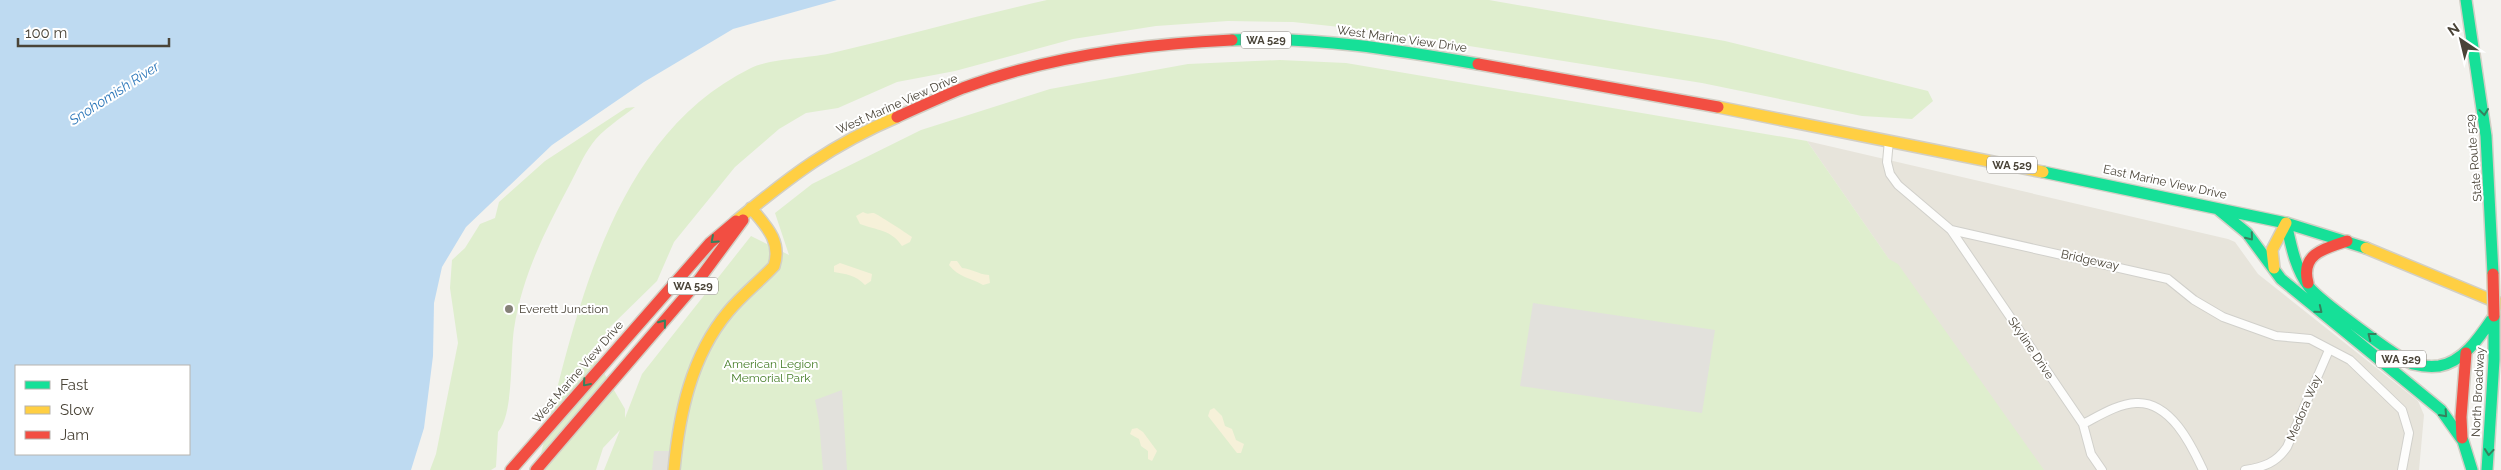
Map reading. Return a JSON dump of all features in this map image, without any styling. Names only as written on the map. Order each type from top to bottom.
[{"type":"main road","name":"State Route 529","points":[[2466,0],[2478,64],[2492,201],[2494,316]]},
{"type":"main road","name":"West Marine View Drive","points":[[511,470],[710,243],[751,208],[826,152],[910,110],[964,88],[1028,68],[1103,52],[1171,43],[1255,39],[1325,42],[1388,49],[1633,91],[1812,126]]},
{"type":"main road","name":"East Marine View Drive","points":[[1812,126],[2212,206],[2286,223],[2348,241],[2434,273],[2501,304]]},
{"type":"main road","points":[[2212,206],[2247,233],[2281,279],[2433,402],[2452,423],[2463,441],[2472,470]]},
{"type":"main road","name":"West Marine View Drive","points":[[536,470],[632,361],[729,242],[751,208]]},
{"type":"main road","points":[[674,470],[677,435],[682,408],[689,381],[702,352],[724,317],[770,271],[778,257],[776,242],[751,208]]},
{"type":"main road","points":[[2281,279],[2272,264],[2271,254],[2276,240],[2286,223]]},
{"type":"main road","name":"WA 529","points":[[2286,223],[2295,261],[2310,288],[2395,355],[2409,362],[2425,366],[2439,365],[2455,360],[2466,353],[2494,316]]},
{"type":"main road","points":[[2310,288],[2306,272],[2312,257],[2323,248],[2348,241]]},
{"type":"main road","name":"North Broadway","points":[[2487,470],[2494,360],[2494,316]]},
{"type":"main road","points":[[2463,441],[2462,417],[2466,353]]},
{"type":"street","name":"Bridgeway","points":[[1889,140],[1887,162],[1894,180],[1915,202],[1951,230],[2168,279],[2194,300],[2222,317],[2276,336],[2310,339],[2350,360],[2402,410],[2409,433],[2402,470]]},
{"type":"street","name":"Skyline Drive","points":[[1951,230],[2083,424],[2091,454],[2102,470]]},
{"type":"street","name":"Medora Way","points":[[2245,470],[2262,468],[2279,459],[2288,447],[2329,350]]},
{"type":"street","points":[[2083,424],[2109,410],[2136,403],[2157,408],[2172,419],[2195,452],[2203,470]]},
{"type":"shaded area","points":[[1807,141],[2235,242],[2258,274],[2418,401],[2424,415],[2419,470],[2035,470]]},
{"type":"shaded area","points":[[1533,303],[1715,330],[1702,413],[1520,386]]},
{"type":"shaded area","points":[[842,390],[847,470],[823,470],[819,421],[815,400]]},
{"type":"shaded area","points":[[654,451],[676,451],[674,470],[652,470]]},
{"type":"green space","name":"American Legion Memorial Park","points":[[1047,0],[1489,0],[1725,41],[1928,91],[1933,101],[1912,119],[1862,116],[1702,83],[1368,30],[1293,22],[1228,21],[1156,26],[1073,39],[955,71],[897,82],[838,108],[806,113],[779,129],[735,167],[674,242],[657,281],[610,327],[593,354],[625,409],[625,418],[642,374],[751,236],[789,255],[775,213],[812,184],[921,130],[1050,89],[1188,64],[1280,60],[1346,63],[1807,141],[1889,259],[1898,264],[2044,470],[604,470],[620,430],[603,448],[596,470],[537,470],[565,357],[582,299],[603,242],[629,189],[661,141],[702,100],[758,65],[832,53]]},
{"type":"green space","points":[[635,107],[606,129],[589,149],[552,219],[529,272],[514,329],[511,384],[507,412],[498,432],[496,467],[491,470],[430,470],[436,454],[458,343],[450,288],[452,260],[465,248],[480,224],[495,218],[499,202],[545,161],[626,108]]},
{"type":"sand","points":[[863,212],[867,214],[874,213],[893,224],[912,237],[910,242],[902,246],[889,234],[860,224],[856,216]]},
{"type":"sand","points":[[951,261],[957,261],[962,268],[989,275],[990,283],[983,285],[961,275],[949,265]]},
{"type":"sand","points":[[840,263],[872,274],[871,281],[865,285],[854,277],[834,272],[834,266]]},
{"type":"sand","points":[[1214,408],[1222,416],[1225,426],[1232,429],[1236,440],[1244,444],[1241,453],[1237,453],[1208,416],[1210,410]]},
{"type":"sand","points":[[1137,428],[1143,432],[1157,451],[1152,461],[1148,459],[1148,451],[1141,446],[1139,439],[1130,434],[1132,429]]},
{"type":"water","name":"Snohomish River","points":[[0,0],[837,0],[733,29],[644,82],[552,145],[466,227],[442,267],[434,303],[433,356],[424,428],[411,470],[0,470]]},
{"type":"traffic: fast","points":[[2466,0],[2486,136],[2493,274]]},
{"type":"traffic: fast","points":[[1232,40],[1294,40],[1356,45],[1478,64]]},
{"type":"traffic: fast","points":[[2043,172],[2286,223],[2366,248]]},
{"type":"traffic: fast","points":[[2219,210],[2247,233],[2281,279],[2441,410],[2463,441],[2472,470]]},
{"type":"traffic: fast","points":[[2286,223],[2297,264],[2304,280],[2315,294],[2392,352],[2413,364],[2439,366],[2456,359],[2471,347],[2494,316]]},
{"type":"traffic: fast","points":[[2487,470],[2494,360],[2494,316]]},
{"type":"traffic: slow","points":[[1718,107],[2043,172]]},
{"type":"traffic: slow","points":[[736,221],[775,190],[832,150],[897,117]]},
{"type":"traffic: slow","points":[[674,470],[679,428],[689,387],[705,348],[715,329],[728,312],[774,266],[776,257],[774,241],[767,228],[751,208]]},
{"type":"traffic: slow","points":[[2274,268],[2272,250],[2286,223]]},
{"type":"traffic: slow","points":[[2366,248],[2501,304]]},
{"type":"traffic: jam","points":[[897,117],[963,88],[996,77],[1062,60],[1130,49],[1232,40]]},
{"type":"traffic: jam","points":[[1478,64],[1718,107]]},
{"type":"traffic: jam","points":[[536,470],[695,285],[743,220]]},
{"type":"traffic: jam","points":[[511,470],[710,243],[736,221]]},
{"type":"traffic: jam","points":[[2308,283],[2306,273],[2311,259],[2330,246],[2347,241]]},
{"type":"traffic: jam","points":[[2493,274],[2494,316]]},
{"type":"traffic: jam","points":[[2462,438],[2461,417],[2466,353]]},
{"type":"place","name":"Everett Junction","points":[[509,309]]}]
